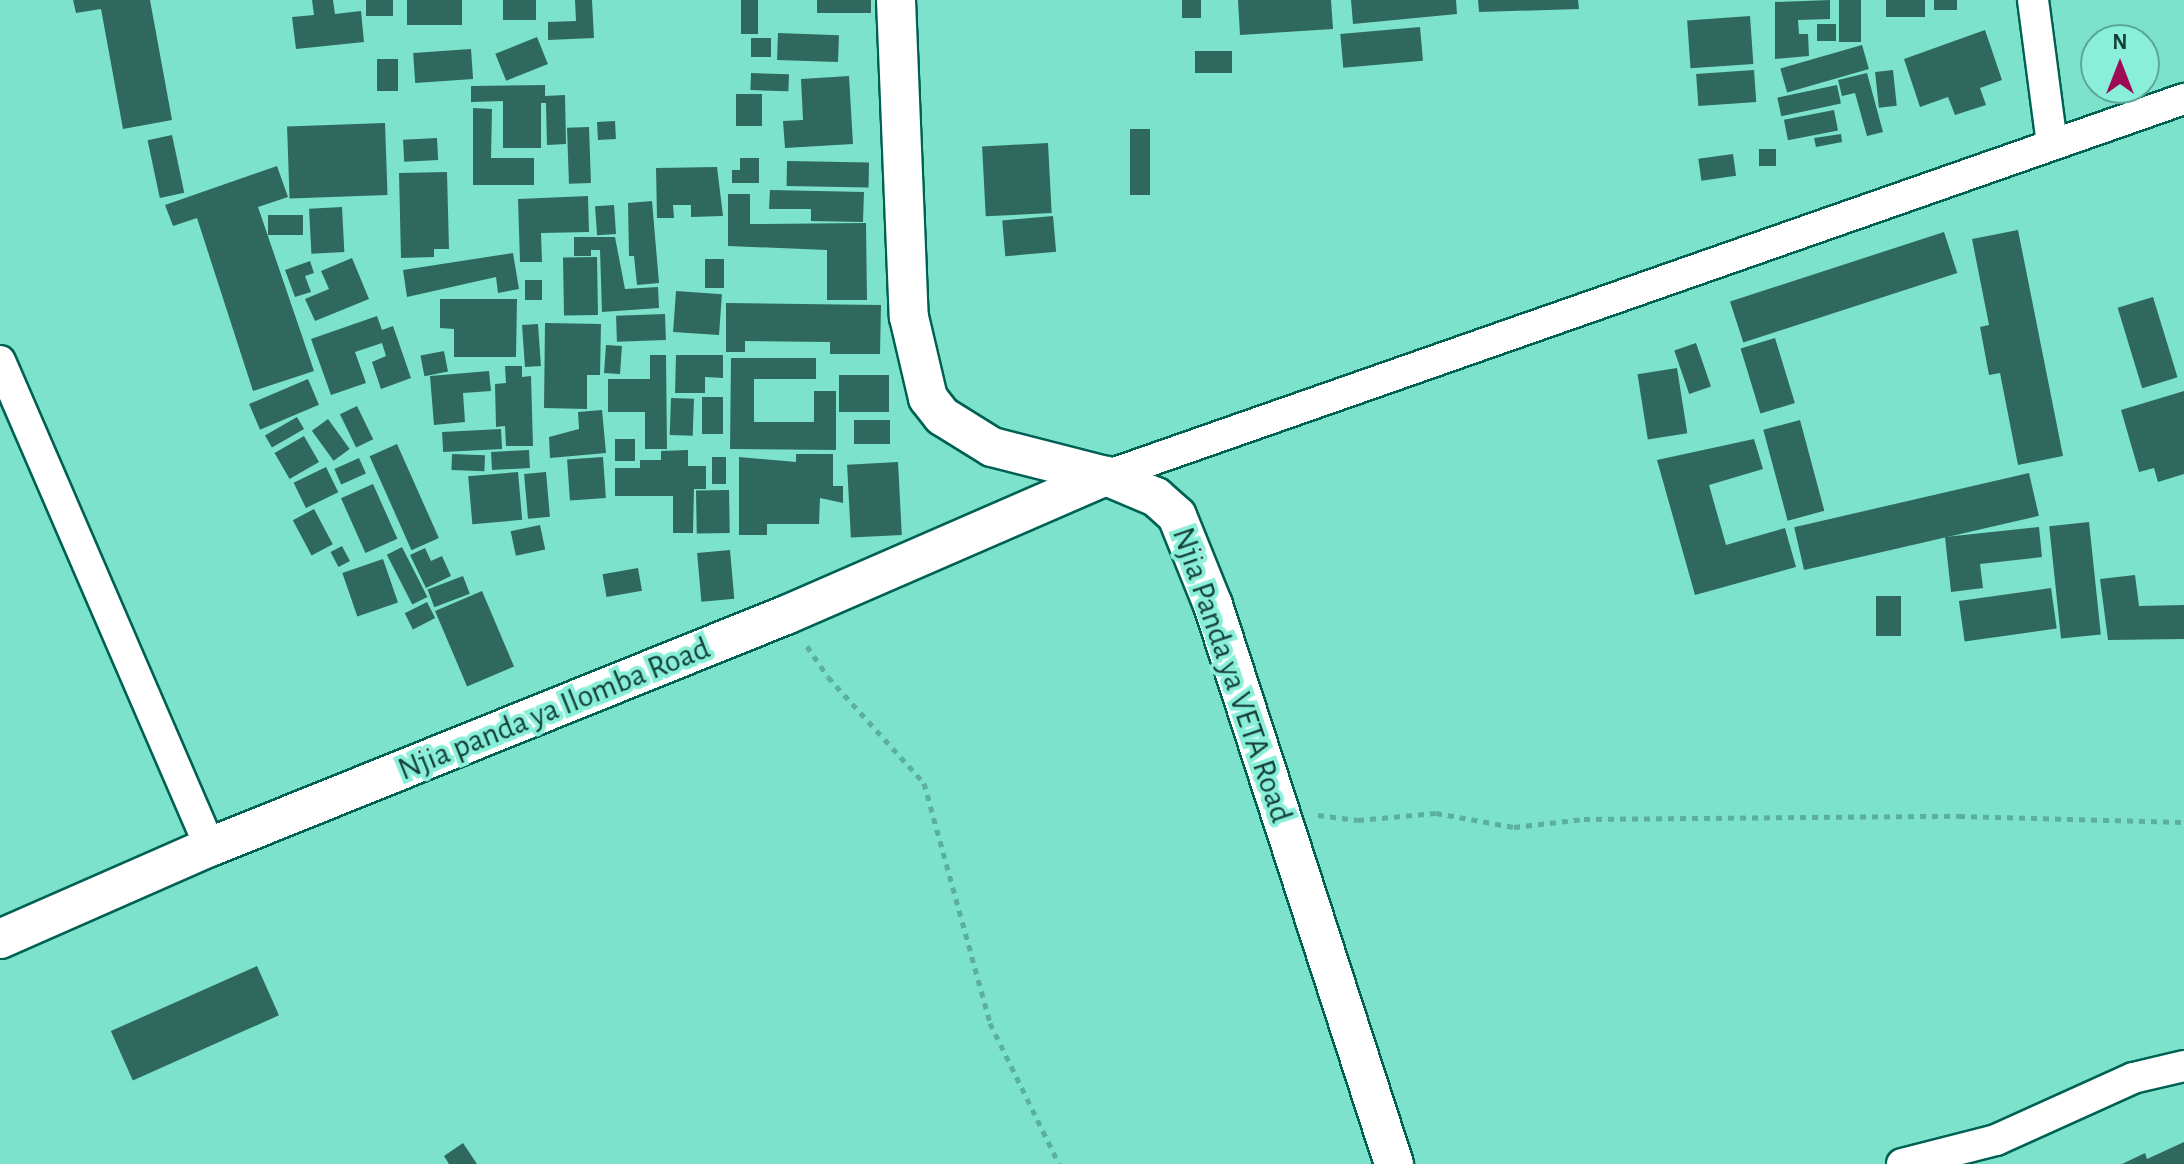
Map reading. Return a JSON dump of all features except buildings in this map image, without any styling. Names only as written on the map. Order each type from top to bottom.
[{"type":"street","name":"Njia Panda ya VETA Road","points":[[896,0],[909,317],[928,398],[942,416],[992,447],[1106,476],[1156,497],[1177,516],[1213,605],[1394,1164]]},
{"type":"street","points":[[2033,0],[2052,144]]},
{"type":"street","points":[[1106,476],[2184,99]]},
{"type":"street","points":[[0,361],[210,847]]},
{"type":"street","name":"Njia panda ya Ilomba Road","points":[[0,939],[210,847],[786,615],[1106,476]]},
{"type":"street","points":[[1902,1164],[1996,1140],[2133,1078],[2184,1066]]},
{"type":"path","points":[[786,615],[828,677],[924,783],[990,1023],[1059,1164]]},
{"type":"path","points":[[1281,812],[1358,820],[1436,813],[1514,827],[1584,819],[1959,816],[2184,822]]}]
